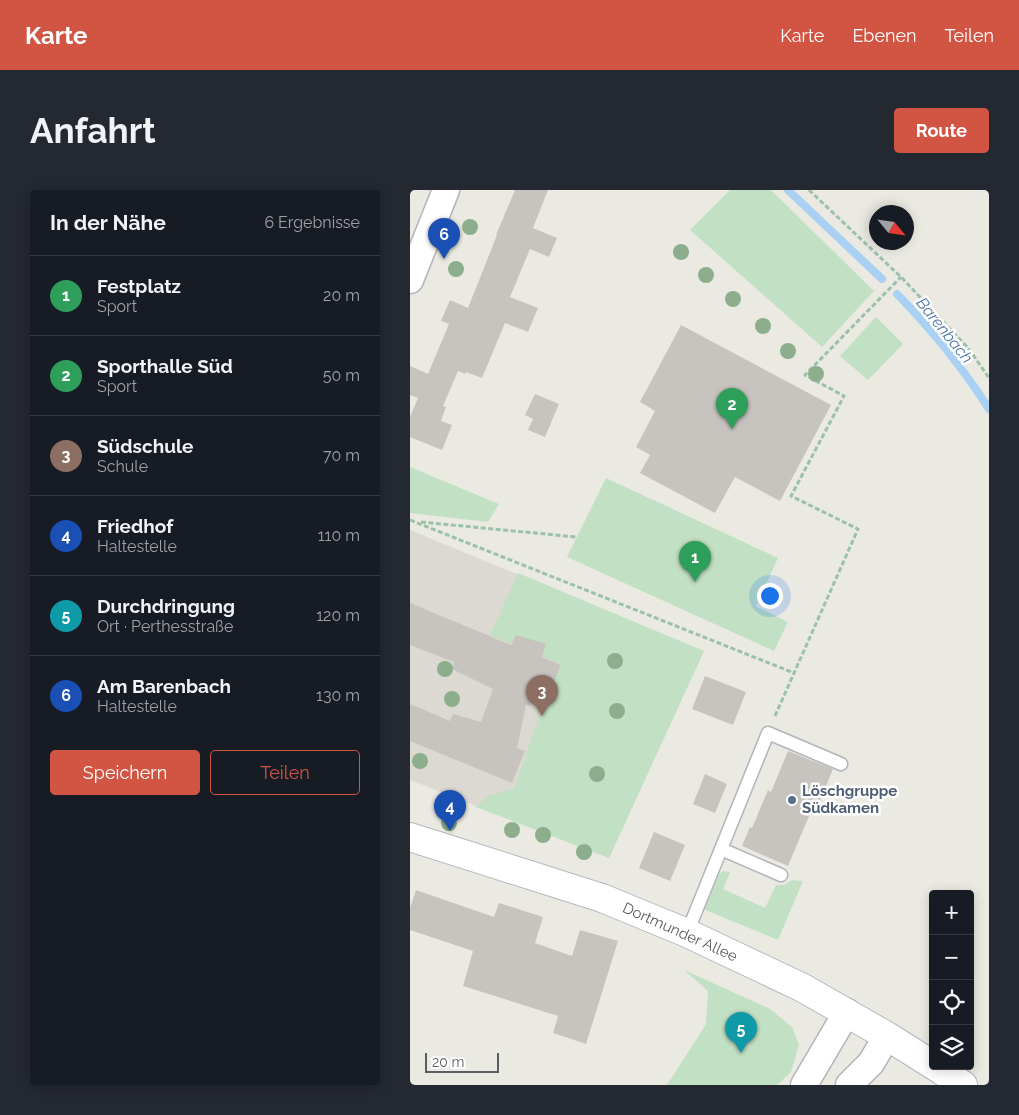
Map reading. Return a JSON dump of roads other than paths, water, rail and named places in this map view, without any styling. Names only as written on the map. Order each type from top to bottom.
[{"type":"main road","name":"Dortmunder Allee","points":[[410,837],[602,898],[687,933],[803,988],[847,1012],[929,1063]]},
{"type":"main road","name":"Dortmunder Allee","points":[[940,1070],[963,1085]]},
{"type":"street","points":[[410,278],[446,190]]},
{"type":"street","points":[[804,1085],[847,1012]]},
{"type":"street","points":[[849,1085],[871,1063],[887,1036]]},
{"type":"lane","points":[[687,933],[768,733],[841,764]]},
{"type":"lane","points":[[720,849],[782,875]]},
{"type":"waterway","name":"Barenbach","points":[[788,190],[882,279]]},
{"type":"waterway","name":"Barenbach","points":[[897,294],[946,349],[989,409]]},
{"type":"place","name":"Am Barenbach","points":[[444,259]]},
{"type":"place","name":"Sporthalle Süd","points":[[732,429]]},
{"type":"place","name":"Festplatz","points":[[695,582]]},
{"type":"place","name":"Südschule","points":[[542,716]]},
{"type":"place","name":"Löschgruppe Südkamen","points":[[792,800]]},
{"type":"place","name":"Friedhof","points":[[450,831]]},
{"type":"place","name":"Durchdringung","points":[[741,1053]]}]
